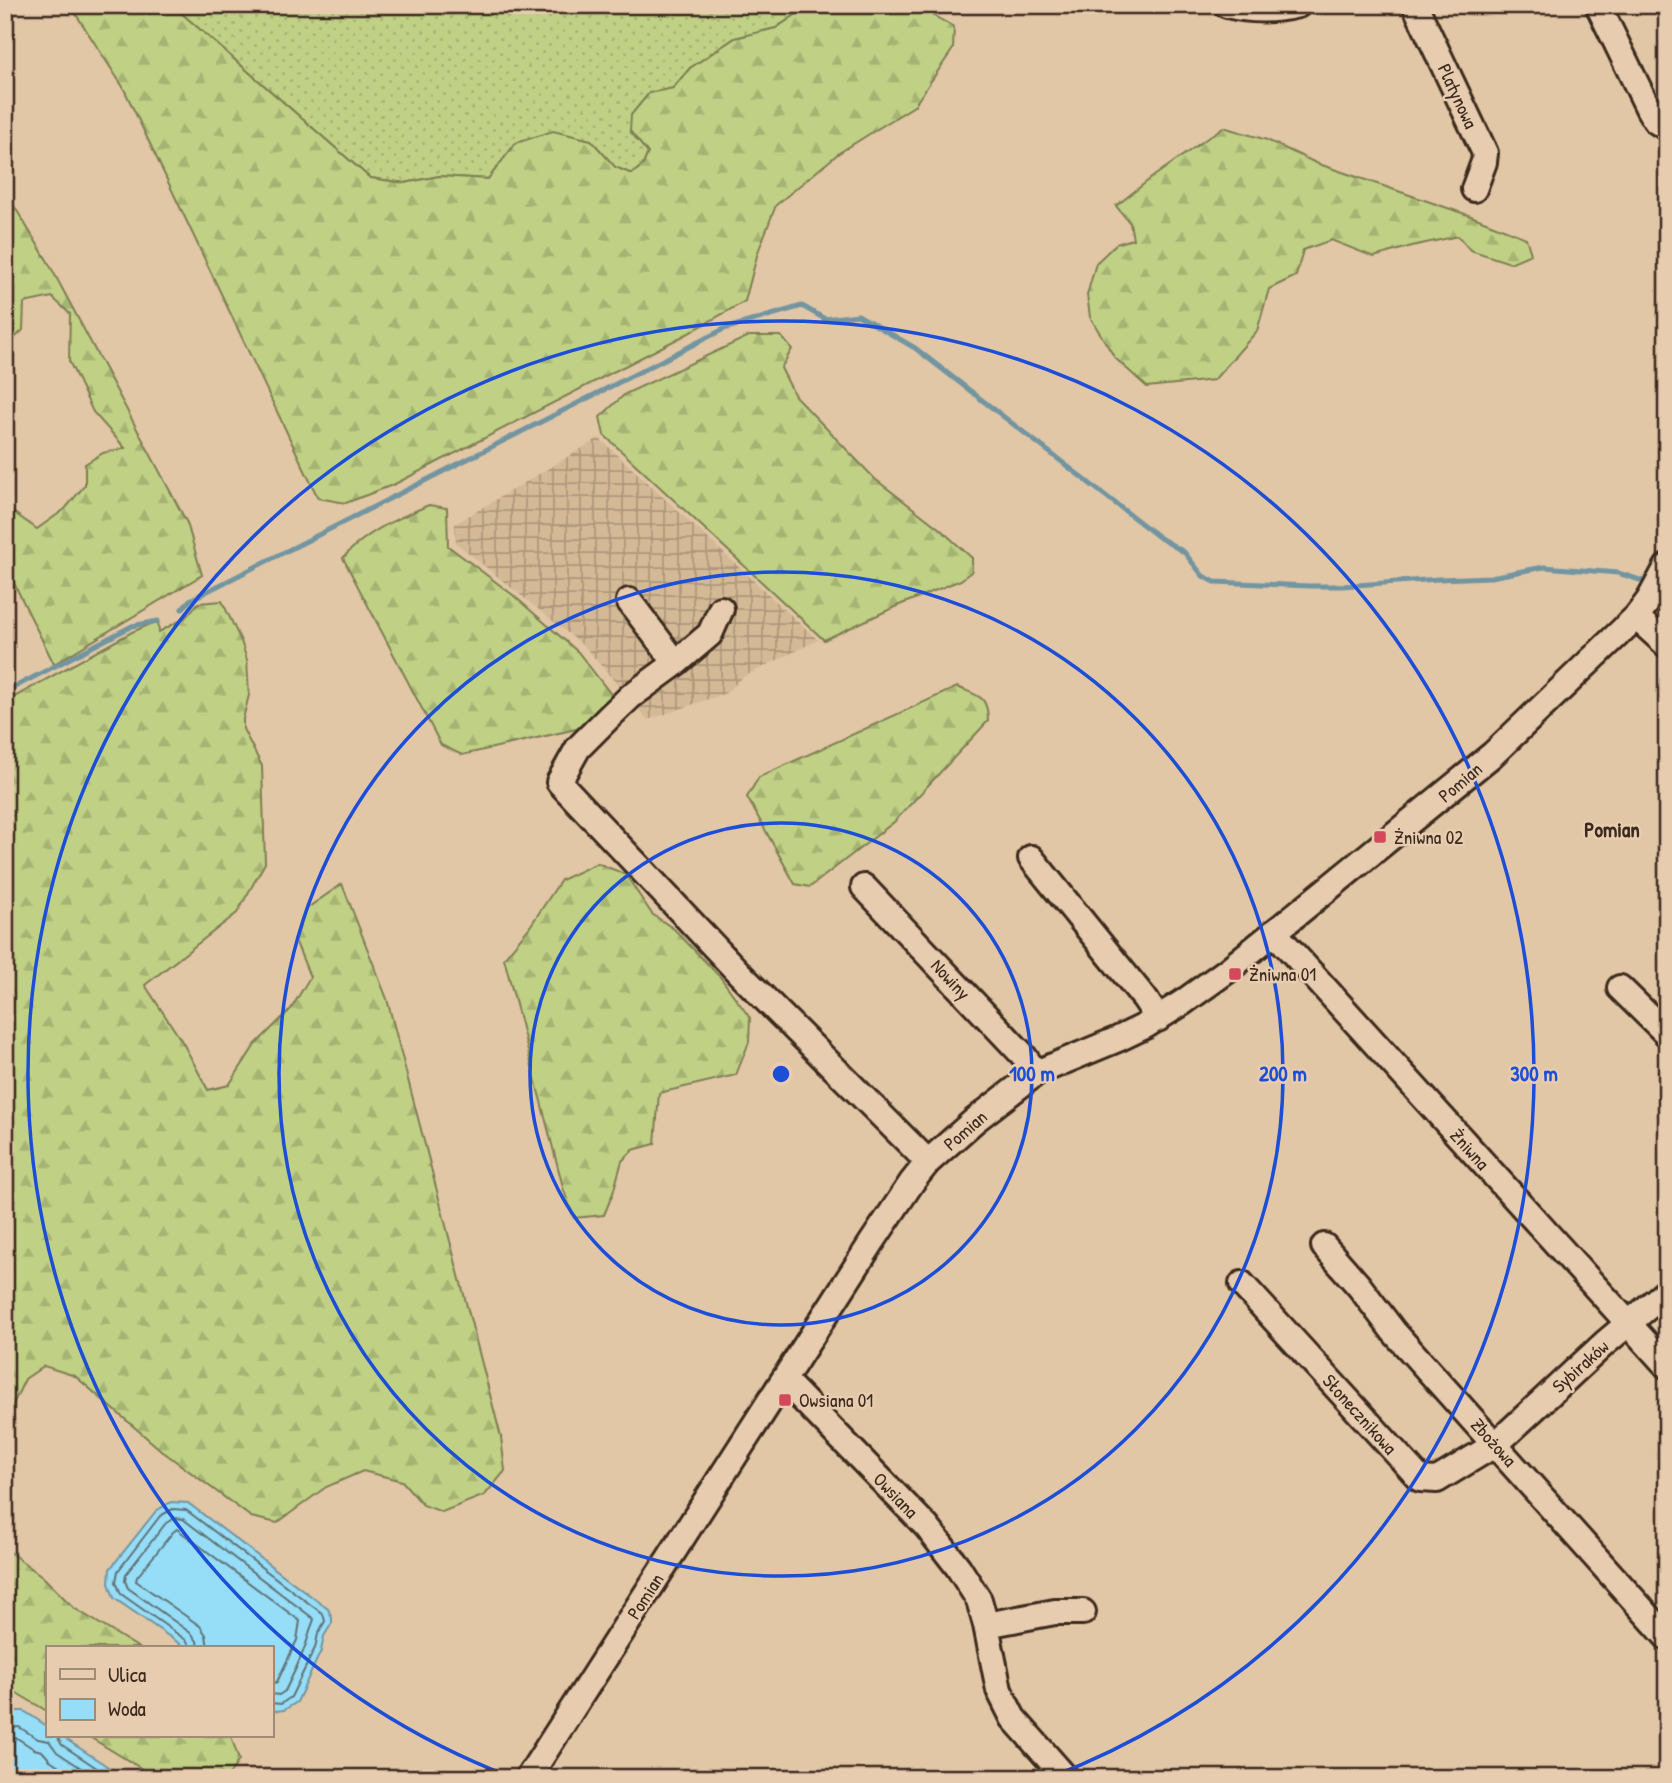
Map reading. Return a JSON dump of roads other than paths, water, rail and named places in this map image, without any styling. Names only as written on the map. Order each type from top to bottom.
[{"type":"street","points":[[1227,5],[1262,10],[1298,5]]},
{"type":"street","name":"Platynowa","points":[[1415,5],[1485,153],[1474,189]]},
{"type":"street","points":[[1598,5],[1649,110],[1657,121],[1666,126]]},
{"type":"street","name":"Pomian","points":[[528,1778],[878,1232],[928,1162],[974,1121],[1036,1073],[1118,1039],[1157,1019],[1228,970],[1493,754],[1636,617],[1667,567]]},
{"type":"street","points":[[629,601],[676,663]]},
{"type":"street","points":[[721,609],[710,635],[631,696],[609,717],[578,748],[559,782],[740,974],[928,1162]]},
{"type":"street","points":[[1636,617],[1667,645]]},
{"type":"street","points":[[1031,858],[1145,999],[1157,1019]]},
{"type":"street","name":"Nowiny","points":[[864,887],[1023,1055],[1036,1073]]},
{"type":"street","name":"Żniwna","points":[[1274,932],[1667,1366]]},
{"type":"street","points":[[1620,988],[1667,1034]]},
{"type":"street","name":"Zbożowa","points":[[1324,1246],[1394,1332],[1667,1637]]},
{"type":"street","name":"Słonecznikowa","points":[[1241,1284],[1420,1479],[1437,1480],[1496,1444]]},
{"type":"street","name":"Sybiraków","points":[[1496,1444],[1667,1291]]},
{"type":"street","name":"Owsiana","points":[[784,1380],[927,1527],[964,1561],[986,1625],[999,1690],[1013,1718],[1066,1778]]},
{"type":"street","points":[[986,1625],[1055,1612],[1083,1612]]},
{"type":"water","points":[[171,1502],[188,1503],[328,1609],[332,1623],[297,1702],[284,1710],[273,1709],[273,1646],[183,1646],[114,1598],[109,1583],[110,1569],[156,1511]]},
{"type":"water","points":[[24,1711],[46,1725],[46,1738],[64,1738],[125,1778],[5,1778],[5,1714]]},
{"type":"waterway","points":[[182,609],[190,600],[724,329],[802,306],[825,319],[858,315],[915,348],[1160,538],[1184,552],[1203,576],[1215,582],[1342,586],[1491,577],[1544,567],[1618,573],[1643,581]]},
{"type":"waterway","points":[[5,692],[132,626],[158,621]]},
{"type":"place","name":"Żniwna 02","points":[[1380,837]]},
{"type":"place","name":"Żniwna 01","points":[[1235,974]]},
{"type":"place","name":"Owsiana 01","points":[[785,1400]]},
{"type":"district","name":"Pomian","points":[[1612,829]]}]
